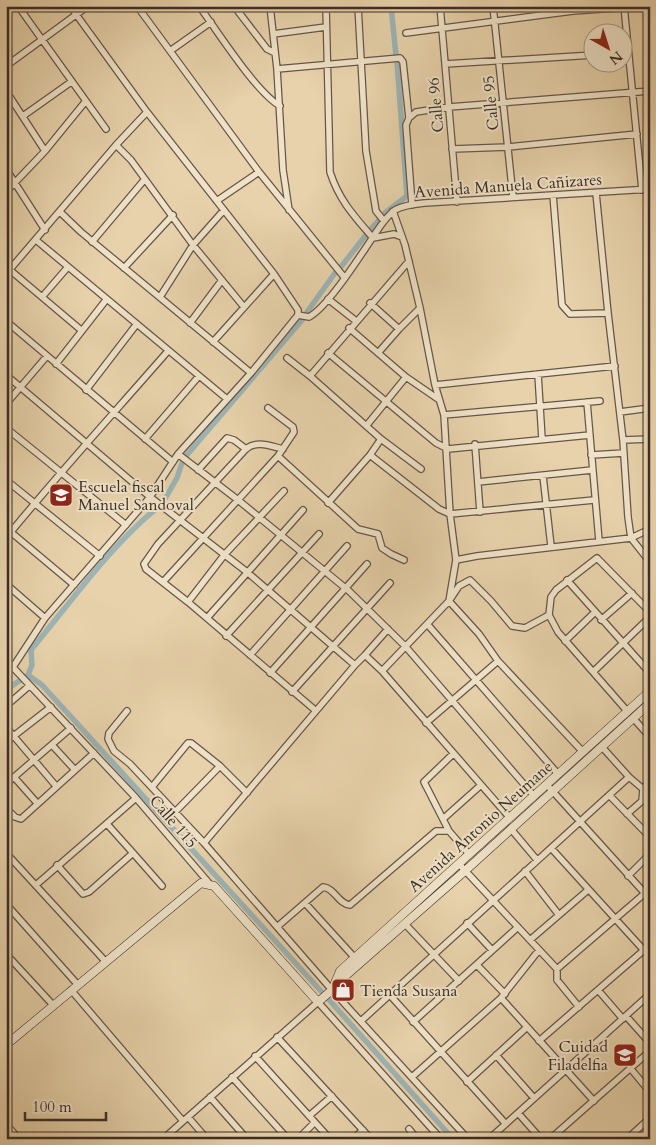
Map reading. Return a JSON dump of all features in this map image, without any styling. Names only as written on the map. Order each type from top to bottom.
[{"type":"street","points":[[18,6],[106,129]]},
{"type":"street","points":[[13,667],[45,618],[150,497],[178,454],[300,316],[296,306],[274,274],[218,200],[147,112],[70,6]]},
{"type":"street","points":[[6,66],[88,6]]},
{"type":"street","points":[[137,6],[289,212],[344,277]]},
{"type":"street","points":[[199,6],[254,80],[272,101],[280,106]]},
{"type":"street","points":[[234,6],[267,49],[275,54]]},
{"type":"street","points":[[270,6],[280,106],[283,170],[289,212]]},
{"type":"street","points":[[326,6],[330,172],[336,191],[354,218],[373,238],[394,234],[402,237]]},
{"type":"street","points":[[358,6],[366,151],[376,211],[384,221]]},
{"type":"street","name":"Calle 96","points":[[440,6],[457,202]]},
{"type":"street","name":"Calle 95","points":[[493,6],[513,198]]},
{"type":"street","points":[[406,33],[494,22],[573,9],[646,6]]},
{"type":"street","points":[[624,7],[625,22]]},
{"type":"street","points":[[170,51],[211,22]]},
{"type":"street","points":[[273,34],[326,27]]},
{"type":"street","points":[[445,64],[584,56]]},
{"type":"street","points":[[277,69],[400,58],[402,60],[409,118]]},
{"type":"street","points":[[629,72],[642,190]]},
{"type":"street","points":[[23,116],[71,82]]},
{"type":"street","points":[[6,91],[45,151]]},
{"type":"street","points":[[412,205],[406,125],[409,118],[416,112],[449,106],[650,91]]},
{"type":"street","points":[[6,192],[45,151],[85,102]]},
{"type":"street","points":[[81,330],[42,296],[8,272],[116,145],[147,112]]},
{"type":"street","points":[[452,150],[508,147],[637,134]]},
{"type":"street","points":[[116,145],[145,179],[193,245],[244,307]]},
{"type":"street","points":[[6,169],[45,230]]},
{"type":"street","points":[[218,200],[259,172]]},
{"type":"street","points":[[641,174],[650,173]]},
{"type":"street","points":[[92,242],[145,179]]},
{"type":"street","name":"Avenida Manuela Cañizares","points":[[300,316],[312,316],[328,299],[393,210],[412,205],[650,189]]},
{"type":"street","points":[[596,193],[608,313],[624,440],[631,538],[649,559]]},
{"type":"street","points":[[553,195],[562,306],[570,314],[608,313]]},
{"type":"street","points":[[160,297],[193,245],[224,210]]},
{"type":"street","points":[[393,210],[409,261],[438,399],[444,415],[448,449],[450,514],[456,560],[449,601]]},
{"type":"street","points":[[60,212],[92,242],[251,372]]},
{"type":"street","points":[[124,268],[173,215]]},
{"type":"street","points":[[36,240],[67,268],[226,399]]},
{"type":"street","points":[[310,376],[370,303],[409,261]]},
{"type":"street","points":[[42,296],[67,268]]},
{"type":"street","points":[[213,342],[274,274]]},
{"type":"street","points":[[190,323],[222,280]]},
{"type":"street","points":[[328,299],[356,321]]},
{"type":"street","points":[[56,364],[106,300]]},
{"type":"street","points":[[370,303],[399,329]]},
{"type":"street","points":[[378,353],[420,308]]},
{"type":"street","points":[[6,321],[173,462]]},
{"type":"street","points":[[86,390],[136,324]]},
{"type":"street","points":[[349,328],[406,377],[438,399]]},
{"type":"street","points":[[6,538],[9,530],[35,504],[85,442],[114,414],[168,351]]},
{"type":"street","points":[[328,353],[436,443],[448,449],[475,444],[590,435]]},
{"type":"street","points":[[6,404],[47,356]]},
{"type":"street","points":[[287,358],[381,439],[421,469]]},
{"type":"street","points":[[435,385],[616,366]]},
{"type":"street","points":[[648,371],[650,387]]},
{"type":"street","points":[[538,374],[542,439]]},
{"type":"street","points":[[6,375],[150,497],[247,572],[355,665]]},
{"type":"street","points":[[145,438],[199,376]]},
{"type":"street","points":[[367,425],[406,377]]},
{"type":"street","points":[[444,415],[600,401]]},
{"type":"street","points":[[586,402],[599,540]]},
{"type":"street","points":[[163,582],[278,456],[294,432],[293,427],[268,408]]},
{"type":"street","points":[[620,412],[650,408]]},
{"type":"street","points":[[6,428],[126,525]]},
{"type":"street","points":[[198,470],[227,438],[234,440],[246,449]]},
{"type":"street","points":[[328,503],[370,455],[381,439]]},
{"type":"street","points":[[624,440],[650,439]]},
{"type":"street","points":[[283,449],[252,444],[214,482],[144,562],[146,569],[188,602],[315,710]]},
{"type":"street","points":[[475,444],[480,512]]},
{"type":"street","points":[[591,455],[624,453]]},
{"type":"street","points":[[178,454],[324,570],[388,629],[406,647],[534,796]]},
{"type":"street","points":[[370,455],[439,509],[450,514],[594,500]]},
{"type":"street","points":[[278,456],[358,529],[378,534],[382,548],[404,560]]},
{"type":"street","points":[[478,482],[592,470]]},
{"type":"street","points":[[543,476],[552,546]]},
{"type":"street","points":[[6,480],[100,556]]},
{"type":"street","points":[[188,602],[225,554],[284,491]]},
{"type":"street","points":[[207,618],[303,510]]},
{"type":"street","points":[[456,560],[599,540],[631,538],[650,529]]},
{"type":"street","points":[[9,530],[74,585]]},
{"type":"street","points":[[226,636],[319,534]]},
{"type":"street","points":[[250,655],[347,546]]},
{"type":"street","points":[[650,612],[597,558],[567,580],[551,597],[549,615],[565,641],[650,738]]},
{"type":"street","points":[[270,673],[367,564]]},
{"type":"street","points":[[382,671],[428,625],[460,586],[470,580],[512,626],[525,628],[549,615]]},
{"type":"street","points":[[567,580],[594,613],[650,673]]},
{"type":"street","points":[[292,692],[390,582]]},
{"type":"street","points":[[6,584],[45,618]]},
{"type":"street","points":[[602,620],[632,593]]},
{"type":"street","points":[[449,601],[479,634],[498,661],[583,752]]},
{"type":"street","points":[[565,641],[594,613]]},
{"type":"street","points":[[593,672],[650,617]]},
{"type":"street","points":[[428,625],[558,774]]},
{"type":"street","points":[[204,843],[315,710],[388,629]]},
{"type":"street","points":[[365,655],[382,671],[510,818]]},
{"type":"street","name":"Calle 115","points":[[6,660],[136,798],[208,883],[214,886],[319,1002]]},
{"type":"street","points":[[426,723],[498,661]]},
{"type":"street","points":[[6,706],[28,684]]},
{"type":"street","name":"Avenida Antonio Neumane","points":[[163,1139],[255,1056],[319,1002],[602,747],[650,691]]},
{"type":"street","name":"Avenida Antonio Neumane","points":[[333,989],[340,971],[354,957],[583,752],[631,715],[650,703]]},
{"type":"street","points":[[6,742],[51,707]]},
{"type":"street","points":[[127,711],[109,733],[109,744],[204,843],[468,1139]]},
{"type":"street","points":[[6,727],[56,786]]},
{"type":"street","points":[[6,784],[71,728]]},
{"type":"street","points":[[152,787],[188,743],[194,744],[220,766],[247,793]]},
{"type":"street","points":[[52,744],[75,770]]},
{"type":"street","points":[[602,747],[628,777],[643,789]]},
{"type":"street","points":[[6,808],[18,819],[94,754]]},
{"type":"street","points":[[453,754],[424,782],[449,831],[469,854]]},
{"type":"street","points":[[175,812],[220,766]]},
{"type":"street","points":[[14,777],[38,803]]},
{"type":"street","points":[[361,1021],[388,994],[493,899],[610,796],[628,777]]},
{"type":"street","points":[[627,814],[642,801],[643,789],[650,781]]},
{"type":"street","points":[[443,819],[480,785]]},
{"type":"street","points":[[546,785],[650,899]]},
{"type":"street","points":[[610,796],[650,836]]},
{"type":"street","points":[[36,885],[136,798]]},
{"type":"street","points":[[107,824],[162,886]]},
{"type":"street","points":[[277,927],[318,890],[326,887],[330,888],[345,904],[350,905],[436,830],[449,831]]},
{"type":"street","points":[[511,830],[537,860]]},
{"type":"street","points":[[550,848],[650,956]]},
{"type":"street","points":[[6,853],[106,962]]},
{"type":"street","points":[[57,865],[86,895],[133,853]]},
{"type":"street","points":[[628,876],[650,854]]},
{"type":"street","points":[[459,864],[557,969]]},
{"type":"street","points":[[525,871],[559,915]]},
{"type":"street","points":[[6,1045],[200,883],[208,883]]},
{"type":"street","points":[[530,940],[588,890]]},
{"type":"street","points":[[579,1007],[556,980],[557,969],[644,894]]},
{"type":"street","points":[[305,903],[354,957]]},
{"type":"street","points":[[6,904],[185,1119],[207,1139]]},
{"type":"street","points":[[467,923],[492,950]]},
{"type":"street","points":[[405,924],[459,980]]},
{"type":"street","points":[[413,1022],[518,927]]},
{"type":"street","points":[[412,1077],[503,996],[539,950]]},
{"type":"street","points":[[539,1041],[644,950]]},
{"type":"street","points":[[6,954],[53,1005]]},
{"type":"street","points":[[477,964],[526,1028],[594,1101]]},
{"type":"street","points":[[598,990],[650,1043]]},
{"type":"street","points":[[388,994],[505,1123]]},
{"type":"street","points":[[489,1139],[650,994]]},
{"type":"street","points":[[319,1002],[441,1139]]},
{"type":"street","points":[[467,1082],[526,1028]]},
{"type":"street","points":[[277,1037],[371,1139]]},
{"type":"street","points":[[550,1139],[650,1051]]},
{"type":"street","points":[[496,1055],[534,1098]]},
{"type":"street","points":[[255,1056],[330,1139]]},
{"type":"street","points":[[631,1069],[650,1092]]},
{"type":"street","points":[[232,1077],[288,1139]]},
{"type":"street","points":[[309,1116],[332,1096]]},
{"type":"street","points":[[210,1097],[248,1139]]},
{"type":"street","points":[[518,1113],[541,1139]]},
{"type":"street","points":[[627,1139],[650,1118]]},
{"type":"street","points":[[298,1139],[314,1123]]},
{"type":"street","points":[[7,1125],[19,1139]]},
{"type":"street","points":[[409,1129],[417,1139]]},
{"type":"street","points":[[353,1139],[363,1130]]},
{"type":"street","points":[[428,1139],[435,1132]]},
{"type":"waterway","points":[[391,6],[396,56]]},
{"type":"waterway","points":[[385,213],[407,196],[397,62]]},
{"type":"waterway","points":[[370,230],[379,220]]},
{"type":"waterway","points":[[340,268],[366,235]]},
{"type":"waterway","points":[[307,312],[335,273]]},
{"type":"waterway","points":[[186,456],[302,320]]},
{"type":"waterway","points":[[162,504],[177,478],[183,460]]},
{"type":"waterway","points":[[28,675],[32,665],[31,650],[107,557],[123,539],[158,507]]},
{"type":"waterway","points":[[6,690],[28,675],[42,685],[331,1002],[453,1139]]},
{"type":"place","name":"Escuela fiscal Manuel Sandoval","points":[[61,495]]},
{"type":"place","name":"Tienda Susana","points":[[343,990]]},
{"type":"place","name":"Cuidad Filadelfia","points":[[625,1055]]}]
